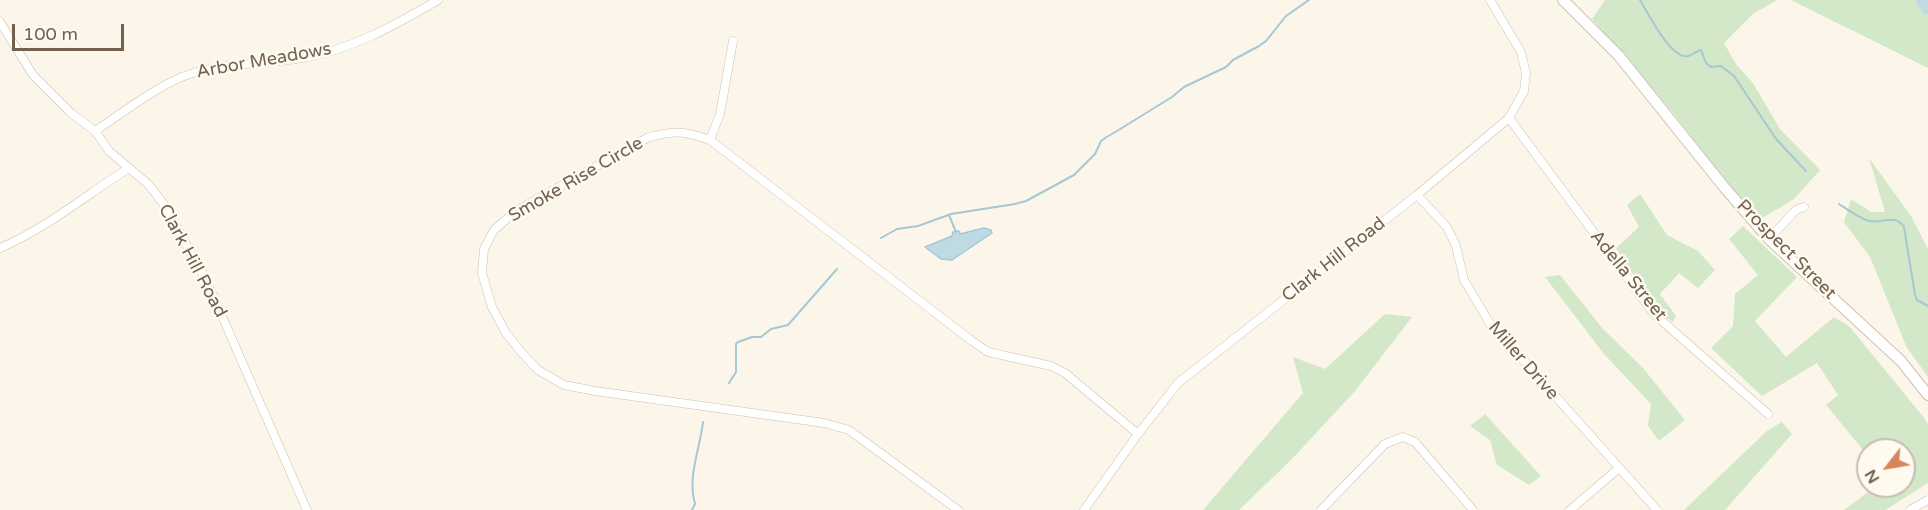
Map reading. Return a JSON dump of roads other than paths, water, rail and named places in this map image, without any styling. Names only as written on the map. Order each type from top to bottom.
[{"type":"main road","name":"Prospect Street","points":[[1563,0],[1619,56],[1724,187],[1769,239],[1901,361],[1928,395]]},
{"type":"street","name":"Arbor Meadows","points":[[95,131],[165,86],[187,75],[207,69],[304,58],[333,51],[438,0]]},
{"type":"street","name":"Clark Hill Road","points":[[1084,510],[1138,434],[1178,383],[1417,195],[1509,118],[1524,91],[1526,73],[1521,52],[1490,0]]},
{"type":"street","name":"Clark Hill Road","points":[[0,22],[33,75],[71,113],[95,131],[109,151],[149,185],[165,206],[207,282],[307,510]]},
{"type":"street","points":[[710,140],[720,114],[733,41]]},
{"type":"street","name":"Adella Street","points":[[1509,118],[1654,314],[1768,414]]},
{"type":"street","name":"Smoke Rise Circle","points":[[958,510],[849,430],[824,423],[594,391],[564,385],[538,370],[506,333],[492,307],[482,273],[484,249],[494,230],[516,211],[649,136],[685,132],[710,140],[988,352],[1052,366],[1065,373],[1138,434]]},
{"type":"street","points":[[0,248],[64,213],[129,168]]},
{"type":"street","name":"Miller Drive","points":[[1417,195],[1447,227],[1456,246],[1464,280],[1489,322],[1657,510]]},
{"type":"street","points":[[1769,239],[1796,210],[1804,207]]},
{"type":"street","points":[[1321,510],[1385,444],[1403,437],[1415,441],[1473,510]]},
{"type":"street","points":[[1570,510],[1618,469]]},
{"type":"street","points":[[1910,510],[1928,500]]},
{"type":"water","points":[[984,228],[991,230],[992,233],[952,260],[941,259],[925,247],[952,236],[953,232],[959,231],[960,234]]},
{"type":"waterway","points":[[881,238],[897,229],[918,226],[951,214],[1026,201],[1074,175],[1095,154],[1101,141],[1105,138],[1172,97],[1184,87],[1226,67],[1233,60],[1259,46],[1266,41],[1286,16],[1309,0]]},
{"type":"waterway","points":[[1640,0],[1674,51],[1688,56],[1701,50],[1706,63],[1711,67],[1721,66],[1734,76],[1776,139],[1806,171]]},
{"type":"waterway","points":[[1923,0],[1928,8]]},
{"type":"waterway","points":[[1839,204],[1869,221],[1893,220],[1904,227],[1915,295],[1917,300],[1928,306]]},
{"type":"waterway","points":[[949,215],[956,232]]},
{"type":"waterway","points":[[729,383],[736,372],[736,344],[752,337],[761,337],[771,329],[788,325],[837,269]]},
{"type":"waterway","points":[[692,510],[695,504],[693,474],[703,422]]}]
